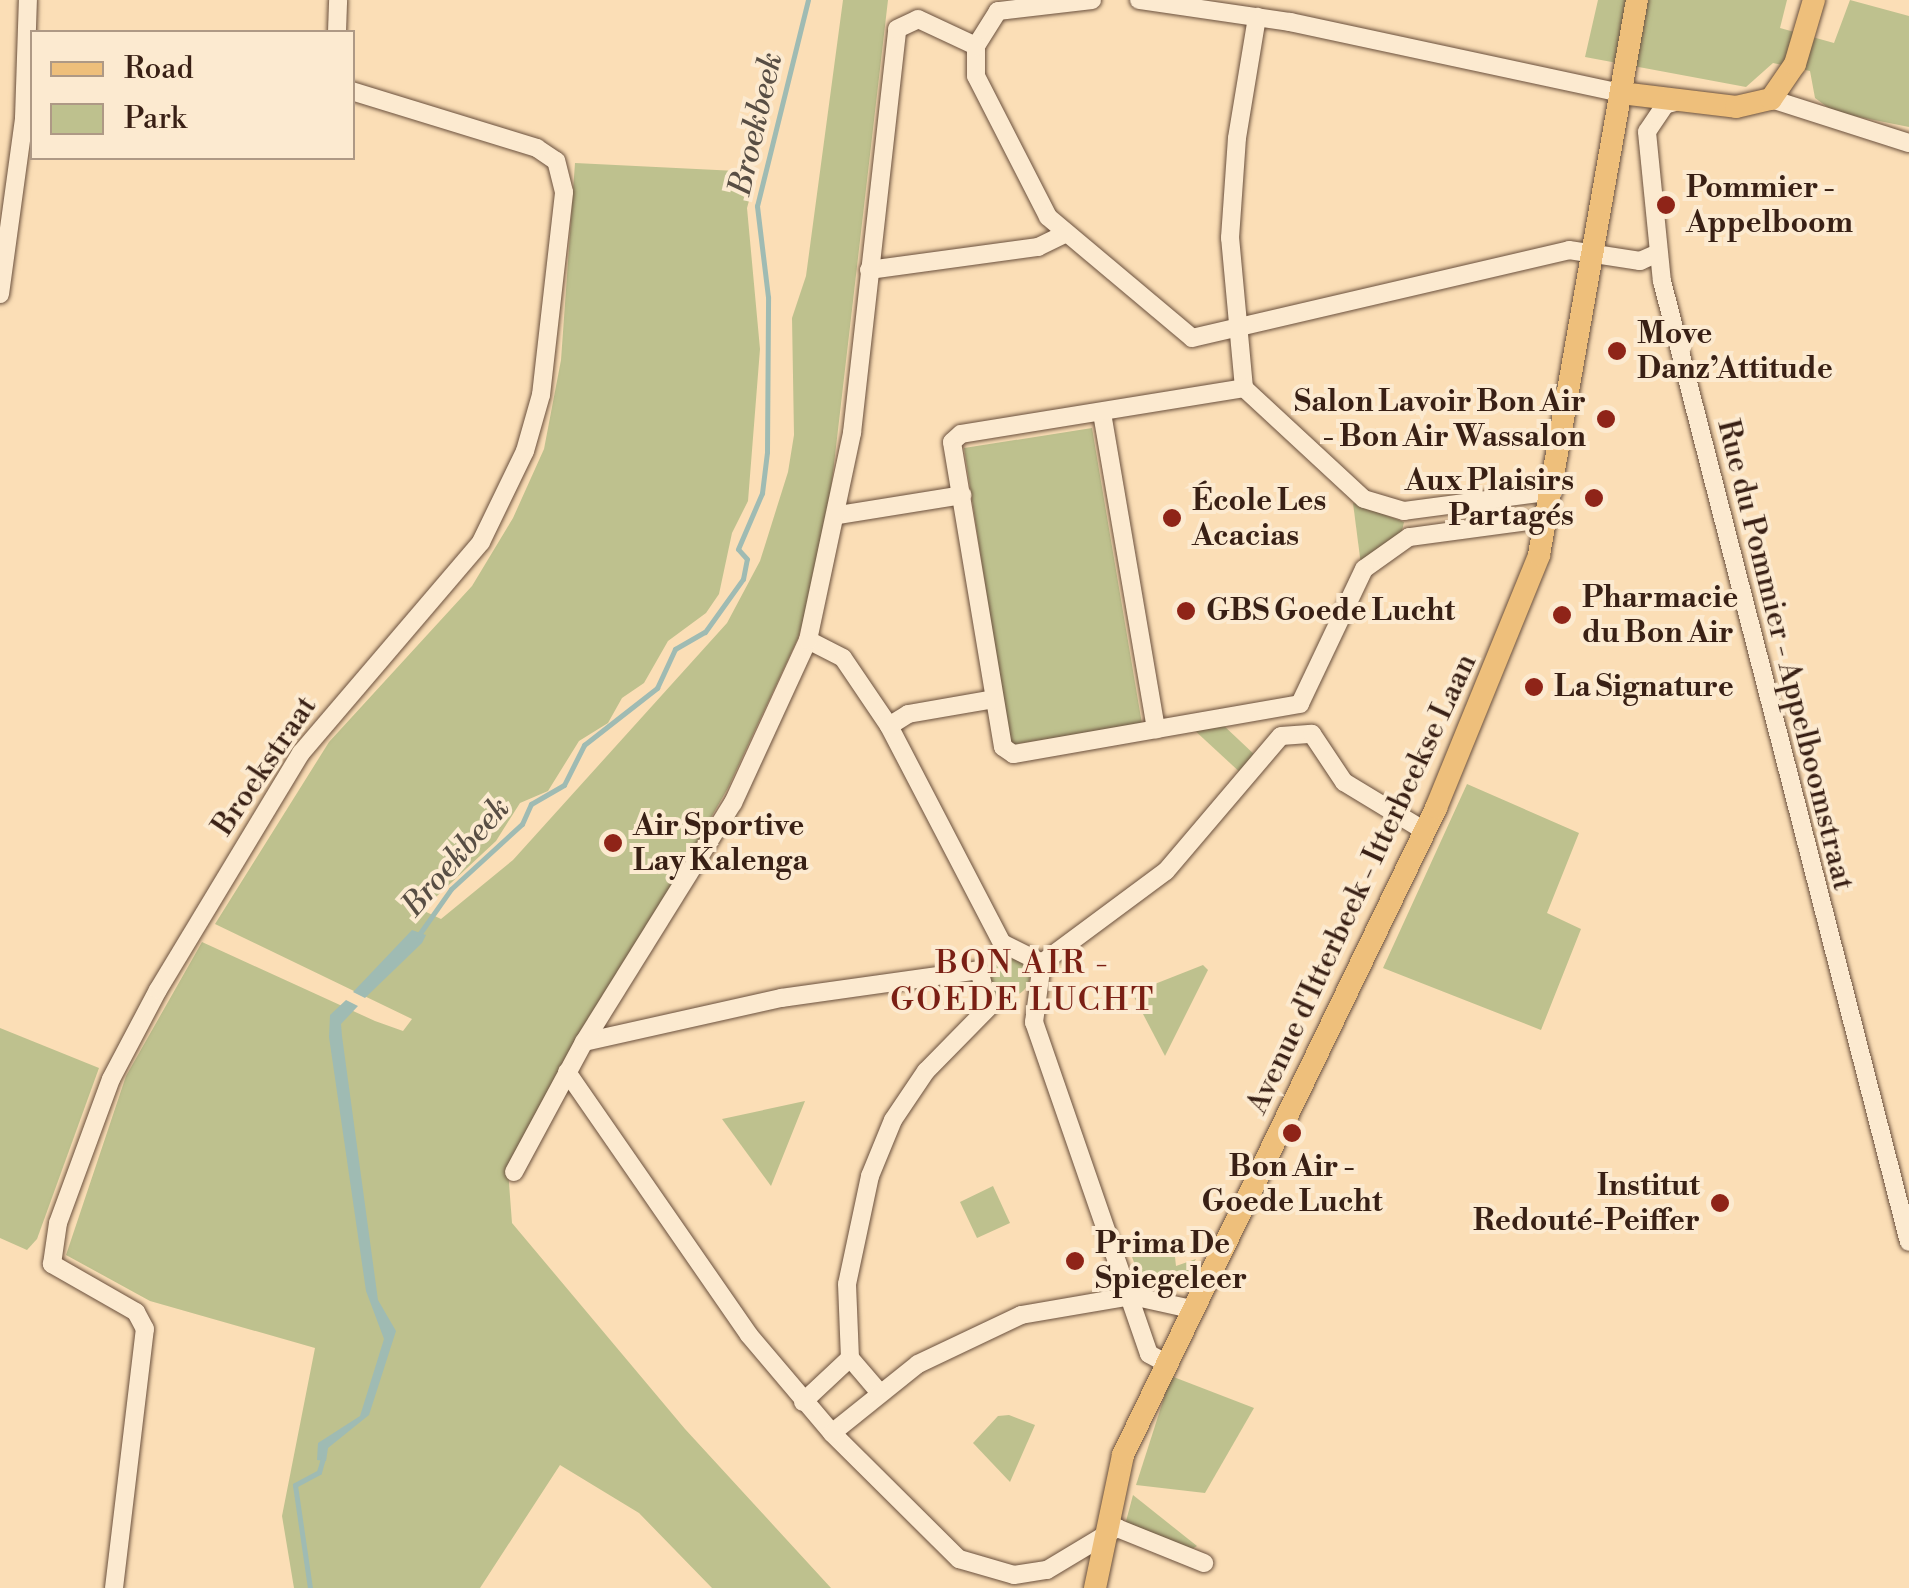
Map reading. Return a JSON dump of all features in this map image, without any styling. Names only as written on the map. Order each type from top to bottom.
[{"type":"main road","name":"Avenue d'Itterbeek - Itterbeekse Laan","points":[[1098,1588],[1132,1441],[1164,1362],[1425,830],[1504,652],[1547,525],[1554,491],[1637,0]]},
{"type":"main road","points":[[1621,93],[1687,98],[1736,107],[1771,99],[1790,76],[1814,0]]},
{"type":"street","points":[[0,294],[24,118],[28,0]]},
{"type":"street","points":[[337,30],[338,0]]},
{"type":"street","points":[[1092,0],[1003,8],[976,46],[976,76],[1010,150],[1064,236],[1192,338],[1240,330],[1569,250],[1640,261],[1658,253]]},
{"type":"street","points":[[1139,0],[1257,16],[1621,93]]},
{"type":"street","points":[[1257,16],[1237,138],[1230,238],[1244,388],[1351,493],[1404,511],[1554,491]]},
{"type":"street","points":[[514,1172],[584,1042],[733,803],[808,640],[839,515],[897,29],[918,19],[976,46]]},
{"type":"street","name":"Broekstraat","points":[[114,1588],[144,1329],[136,1312],[52,1264],[58,1223],[111,1078],[158,990],[301,752],[481,542],[526,452],[541,396],[564,192],[556,161],[538,148],[355,93]]},
{"type":"street","name":"Rue du Pommier - Appelboomstraat","points":[[1687,98],[1665,106],[1647,132],[1658,253],[1909,1242]]},
{"type":"street","points":[[1771,99],[1909,143]]},
{"type":"street","points":[[870,270],[1038,247],[1064,236]]},
{"type":"street","points":[[1244,388],[955,436],[1002,747],[1013,754],[1300,704],[1357,581],[1409,537],[1528,521],[1547,525]]},
{"type":"street","points":[[1102,413],[1156,729]]},
{"type":"street","points":[[839,515],[962,495]]},
{"type":"street","points":[[808,640],[843,658],[890,726],[999,938],[1007,948],[1046,960]]},
{"type":"street","points":[[890,726],[908,714],[994,699]]},
{"type":"street","points":[[1164,1362],[1149,1354],[1034,1022],[1046,960],[1166,871],[1281,736],[1312,734],[1354,790],[1425,830]]},
{"type":"street","points":[[584,1042],[781,998],[978,970],[991,1001],[926,1071],[893,1120],[870,1176],[847,1284],[850,1358],[879,1392]]},
{"type":"street","points":[[567,1072],[708,1282],[804,1402],[959,1560],[1014,1575],[1050,1579],[1110,1530],[1204,1563]]},
{"type":"street","points":[[832,1433],[879,1392],[952,1345],[1021,1315],[1132,1296],[1191,1309]]},
{"type":"street","points":[[804,1402],[850,1358]]},
{"type":"green space","points":[[843,0],[888,0],[824,550],[798,638],[728,788],[508,1170],[512,1223],[685,1429],[831,1588],[712,1588],[639,1513],[560,1465],[480,1588],[294,1588],[282,1516],[315,1348],[150,1301],[66,1255],[126,1076],[202,942],[375,1021],[403,1031],[412,1019],[215,924],[329,742],[472,586],[513,518],[544,449],[561,360],[575,163],[757,172],[747,208],[760,349],[748,501],[732,533],[719,594],[706,613],[668,641],[644,683],[622,698],[608,723],[579,741],[548,791],[520,803],[496,841],[422,910],[441,919],[513,860],[727,623],[760,561],[788,472],[794,435],[792,318],[806,276]]},
{"type":"green space","points":[[1598,0],[1787,0],[1780,28],[1834,43],[1850,0],[1909,16],[1909,127],[1834,112],[1815,98],[1810,71],[1773,63],[1746,87],[1585,57]]},
{"type":"green space","points":[[1092,428],[1142,724],[1010,745],[964,448]]},
{"type":"green space","points":[[1353,503],[1404,522],[1401,535],[1361,565]]},
{"type":"green space","points":[[1221,723],[1257,757],[1244,776],[1192,728]]},
{"type":"green space","points":[[1467,784],[1579,833],[1547,913],[1581,929],[1541,1030],[1383,968]]},
{"type":"green space","points":[[1008,953],[1024,959],[1030,975],[1024,991],[1008,997],[992,991],[986,975],[992,959]]},
{"type":"green space","points":[[1203,965],[1208,970],[1165,1056],[1132,993]]},
{"type":"green space","points":[[0,1028],[99,1068],[37,1239],[27,1250],[0,1238]]},
{"type":"green space","points":[[805,1101],[771,1186],[722,1119]]},
{"type":"green space","points":[[993,1186],[1010,1223],[977,1238],[960,1202]]},
{"type":"green space","points":[[1131,1254],[1175,1257],[1176,1266],[1196,1259],[1177,1289],[1173,1280],[1157,1278],[1155,1288],[1141,1282]]},
{"type":"green space","points":[[1171,1376],[1254,1408],[1205,1493],[1136,1485]]},
{"type":"green space","points":[[1009,1415],[1035,1425],[1010,1482],[973,1443],[998,1416]]},
{"type":"green space","points":[[1133,1495],[1197,1546],[1189,1551],[1125,1525]]},
{"type":"water","points":[[412,930],[426,935],[422,943],[365,998],[353,992]]},
{"type":"water","points":[[346,1000],[358,1006],[341,1024],[378,1300],[396,1331],[369,1415],[328,1448],[326,1461],[317,1460],[318,1443],[360,1416],[384,1339],[366,1291],[329,1037],[330,1015]]},
{"type":"waterway","name":"Broekbeek","points":[[418,936],[451,889],[522,824],[531,804],[564,785],[584,745],[657,688],[675,649],[705,632],[743,579],[747,559],[738,549],[762,493],[767,452],[768,297],[757,206],[808,0]]},
{"type":"waterway","name":"Broekbeek","points":[[310,1588],[295,1485],[319,1472],[323,1458]]},
{"type":"place","name":"Pommier - Appelboom","points":[[1666,205]]},
{"type":"place","name":"Move Danz’Attitude","points":[[1617,351]]},
{"type":"place","name":"Salon Lavoir Bon Air - Bon Air Wassalon","points":[[1606,419]]},
{"type":"place","name":"Aux Plaisirs Partagés","points":[[1594,498]]},
{"type":"place","name":"École Les Acacias","points":[[1172,518]]},
{"type":"place","name":"GBS Goede Lucht","points":[[1186,611]]},
{"type":"place","name":"Pharmacie du Bon Air","points":[[1562,615]]},
{"type":"place","name":"La Signature","points":[[1534,687]]},
{"type":"place","name":"Air Sportive Lay Kalenga","points":[[613,843]]},
{"type":"place","name":"Bon Air - Goede Lucht","points":[[1292,1133]]},
{"type":"place","name":"Institut Redouté-Peiffer","points":[[1720,1203]]},
{"type":"place","name":"Prima De Spiegeleer","points":[[1075,1261]]},
{"type":"district","name":"BON AIR - GOEDE LUCHT","points":[[1023,982]]}]
